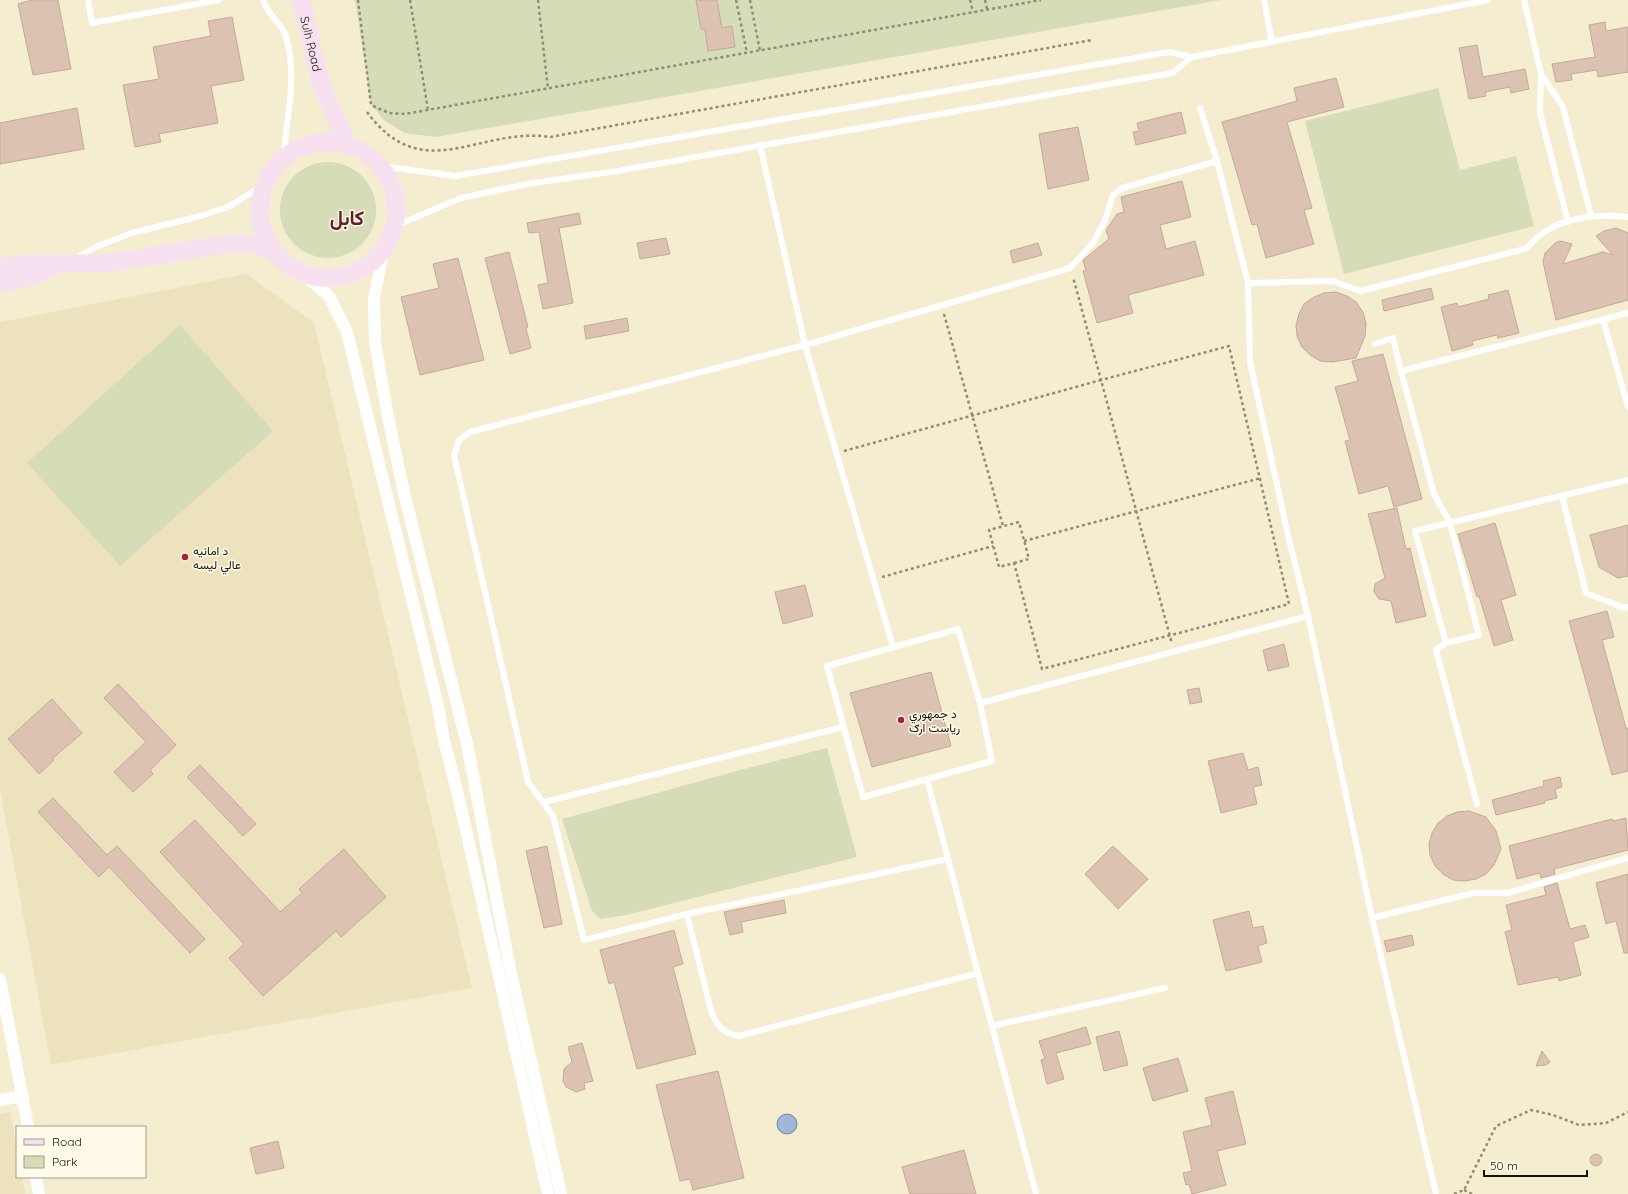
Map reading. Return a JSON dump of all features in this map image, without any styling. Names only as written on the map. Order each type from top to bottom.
[{"type":"street","name":"Sulh Road","points":[[301,0],[322,87],[348,144]]},
{"type":"street","points":[[548,1194],[434,691],[347,332],[329,296],[303,274],[287,263],[272,249],[260,218],[264,185],[284,157],[303,146],[325,141],[348,144],[381,166],[395,194],[395,226],[384,251],[374,299],[375,335],[388,416],[404,493],[467,744],[510,969],[561,1194]]},
{"type":"street","points":[[0,267],[20,264],[70,262],[109,263],[229,244],[251,244],[272,249]]},
{"type":"street","points":[[303,274],[333,278],[361,270],[384,251]]},
{"type":"street","points":[[0,283],[22,279],[70,262]]},
{"type":"street","points":[[479,886],[494,884]]},
{"type":"street","points":[[0,980],[28,1126]]},
{"type":"street","points":[[0,1100],[22,1096]]},
{"type":"street","points":[[36,1178],[39,1194]]},
{"type":"lane","points":[[88,0],[92,23],[219,0]]},
{"type":"lane","points":[[264,0],[286,36],[291,70],[291,95],[285,129],[284,157]]},
{"type":"lane","points":[[1264,0],[1272,42]]},
{"type":"lane","points":[[381,166],[455,176],[1168,52],[1192,57],[1488,0]]},
{"type":"lane","points":[[1524,0],[1541,74],[1540,113],[1568,222]]},
{"type":"lane","points":[[395,226],[461,198],[527,184],[1172,73],[1192,57]]},
{"type":"lane","points":[[1541,74],[1563,107],[1591,216]]},
{"type":"lane","points":[[1200,108],[1217,161],[1248,283],[1250,362],[1288,535],[1308,616],[1372,918],[1436,1194]]},
{"type":"lane","points":[[760,145],[805,345],[892,647]]},
{"type":"lane","points":[[948,859],[687,914],[584,940],[552,816],[544,802],[528,782],[454,455],[459,440],[470,432],[805,345],[941,304],[1070,268],[1093,243],[1105,220],[1113,195],[1122,188],[1217,161]]},
{"type":"lane","points":[[70,262],[94,248],[131,233],[197,218],[228,207],[264,185]]},
{"type":"lane","points":[[1248,283],[1333,281],[1360,291],[1525,249],[1546,230],[1568,222],[1591,216],[1612,215],[1628,217]]},
{"type":"lane","points":[[1401,370],[1628,313]]},
{"type":"lane","points":[[1603,319],[1628,407]]},
{"type":"lane","points":[[1375,344],[1393,338],[1434,494],[1450,523],[1479,635],[1446,643],[1436,650],[1477,804]]},
{"type":"lane","points":[[1446,643],[1415,531],[1628,480]]},
{"type":"lane","points":[[1562,496],[1586,593],[1624,608],[1628,607]]},
{"type":"lane","points":[[980,703],[1174,650],[1308,616]]},
{"type":"lane","points":[[958,629],[980,703],[992,761],[863,797],[826,666],[958,629]]},
{"type":"lane","points":[[544,802],[843,727]]},
{"type":"lane","points":[[927,779],[1036,1194]]},
{"type":"lane","points":[[1372,918],[1473,893],[1507,893],[1628,858]]},
{"type":"lane","points":[[687,914],[712,1014],[719,1028],[728,1034],[739,1036],[978,973]]},
{"type":"lane","points":[[992,1026],[1165,988]]},
{"type":"path","points":[[358,0],[371,105],[389,113],[406,114],[1040,0]]},
{"type":"path","points":[[410,0],[428,110]]},
{"type":"path","points":[[538,0],[548,89]]},
{"type":"path","points":[[736,0],[747,53]]},
{"type":"path","points":[[750,0],[760,51]]},
{"type":"path","points":[[970,0],[973,12]]},
{"type":"path","points":[[985,0],[987,9]]},
{"type":"path","points":[[367,112],[374,121],[393,139],[413,149],[440,151],[533,134],[550,137],[1092,40]]},
{"type":"path","points":[[1070,268],[1174,650]]},
{"type":"path","points":[[941,304],[973,414],[1003,526]]},
{"type":"path","points":[[836,453],[973,414],[1229,346],[1261,478],[1289,604],[1042,669],[1014,563]]},
{"type":"path","points":[[1024,541],[1261,478]]},
{"type":"path","points":[[1019,522],[1024,541],[1029,559],[999,567],[989,530],[1019,522]]},
{"type":"path","points":[[873,579],[993,546]]},
{"type":"path","points":[[1454,1194],[1464,1190],[1496,1126],[1531,1110],[1554,1115],[1579,1125],[1606,1123],[1628,1112]]},
{"type":"path","points":[[1464,1190],[1472,1194]]},
{"type":"shaded area","name":"د امانیه عالي لیسه","points":[[247,274],[314,323],[472,988],[51,1065],[0,790],[0,322]]},
{"type":"shaded area","points":[[10,1112],[16,1144],[16,1178],[22,1178],[25,1194],[0,1194],[0,1114]]},
{"type":"green space","points":[[355,0],[1221,0],[436,137],[405,133],[385,121],[371,105]]},
{"type":"green space","points":[[1438,88],[1460,170],[1516,156],[1534,226],[1344,274],[1305,121]]},
{"type":"green space","points":[[328,162],[346,166],[355,170],[362,176],[368,183],[372,192],[376,210],[372,228],[368,237],[362,244],[355,250],[346,254],[328,258],[310,254],[301,250],[294,244],[288,237],[284,228],[280,210],[284,192],[288,183],[294,176],[301,170],[310,166]]},
{"type":"green space","points":[[180,325],[273,431],[120,566],[27,463]]},
{"type":"green space","points":[[827,748],[857,857],[626,915],[600,919],[592,911],[562,819]]},
{"type":"water","points":[[787,1114],[794,1117],[797,1124],[794,1131],[787,1134],[780,1131],[777,1124],[780,1117]]},
{"type":"building","points":[[32,0],[58,0],[71,69],[33,75],[18,4]]},
{"type":"building","points":[[696,0],[717,0],[722,28],[732,26],[735,47],[708,51],[705,29],[701,29]]},
{"type":"building","points":[[232,17],[244,80],[211,86],[218,123],[159,134],[161,142],[135,147],[123,85],[159,79],[153,47],[211,36],[208,21]]},
{"type":"building","points":[[1605,22],[1606,31],[1628,27],[1628,72],[1598,77],[1597,70],[1571,74],[1572,80],[1556,82],[1552,64],[1595,57],[1589,25]]},
{"type":"building","points":[[1477,45],[1483,77],[1525,69],[1529,89],[1511,93],[1510,87],[1485,92],[1486,96],[1469,99],[1459,48]]},
{"type":"building","points":[[1336,78],[1344,107],[1287,122],[1312,208],[1304,210],[1314,244],[1266,258],[1257,224],[1252,225],[1222,122],[1297,101],[1294,88]]},
{"type":"building","points":[[77,108],[84,149],[0,164],[0,123]]},
{"type":"building","points":[[1181,112],[1186,133],[1136,145],[1133,132],[1139,131],[1137,123]]},
{"type":"building","points":[[1078,127],[1089,180],[1048,189],[1039,134]]},
{"type":"building","points":[[1182,181],[1191,217],[1160,225],[1166,249],[1195,241],[1204,275],[1128,295],[1133,313],[1097,323],[1083,271],[1086,271],[1083,260],[1109,239],[1106,230],[1117,214],[1124,212],[1121,197]]},
{"type":"building","points":[[579,213],[581,224],[559,228],[573,303],[543,309],[538,285],[548,283],[539,232],[529,233],[527,223]]},
{"type":"building","points":[[1616,228],[1628,233],[1628,300],[1556,320],[1543,262],[1545,253],[1555,243],[1560,241],[1572,244],[1563,264],[1603,252],[1613,255],[1596,236],[1604,231]]},
{"type":"building","points":[[666,238],[670,254],[640,259],[637,243]]},
{"type":"building","points":[[1038,243],[1042,255],[1013,263],[1010,251]]},
{"type":"building","points":[[509,252],[528,327],[526,328],[531,348],[510,354],[485,258]]},
{"type":"building","points":[[458,258],[484,360],[420,375],[401,297],[439,288],[433,264]]},
{"type":"building","points":[[1431,288],[1434,299],[1384,311],[1382,300]]},
{"type":"building","points":[[1508,290],[1519,333],[1498,338],[1497,335],[1472,341],[1473,345],[1452,351],[1441,307],[1457,303],[1458,307],[1489,299],[1488,295]]},
{"type":"building","points":[[1336,292],[1347,296],[1356,302],[1363,312],[1366,324],[1365,336],[1356,358],[1332,362],[1320,361],[1310,355],[1302,347],[1297,336],[1296,325],[1304,304],[1314,297],[1324,293]]},
{"type":"building","points":[[627,318],[629,331],[586,339],[584,326]]},
{"type":"building","points":[[1383,354],[1422,499],[1394,507],[1388,486],[1359,494],[1345,441],[1350,440],[1335,387],[1358,381],[1352,361]]},
{"type":"building","points":[[1397,508],[1406,549],[1410,548],[1426,616],[1396,623],[1391,601],[1379,599],[1374,592],[1375,584],[1385,578],[1368,514]]},
{"type":"building","points":[[1495,523],[1516,595],[1501,600],[1513,640],[1494,646],[1458,534]]},
{"type":"building","points":[[1628,525],[1628,576],[1618,578],[1599,567],[1590,535]]},
{"type":"building","points":[[805,585],[813,616],[783,624],[775,592]]},
{"type":"building","points":[[1607,611],[1614,637],[1602,640],[1626,728],[1628,728],[1628,771],[1612,775],[1569,621]]},
{"type":"building","points":[[1284,644],[1289,666],[1268,671],[1263,650]]},
{"type":"building","name":"د جمهوري ریاست ارګ","points":[[931,672],[951,746],[872,767],[850,693]]},
{"type":"building","points":[[118,684],[176,745],[150,770],[153,774],[133,792],[114,772],[146,742],[104,698]]},
{"type":"building","points":[[1199,688],[1202,702],[1190,704],[1187,690]]},
{"type":"building","points":[[52,699],[82,733],[53,758],[54,760],[39,774],[8,739]]},
{"type":"building","points":[[1243,753],[1248,770],[1258,767],[1262,785],[1253,787],[1257,804],[1221,813],[1208,761]]},
{"type":"building","points":[[200,765],[256,824],[243,836],[187,777]]},
{"type":"building","points":[[1560,777],[1562,787],[1555,789],[1557,798],[1544,801],[1545,803],[1496,815],[1492,800],[1544,786],[1543,781]]},
{"type":"building","points":[[53,798],[107,855],[117,846],[205,939],[190,953],[109,867],[99,877],[38,812]]},
{"type":"building","points":[[1469,811],[1486,817],[1496,831],[1501,849],[1494,865],[1486,874],[1476,879],[1465,881],[1453,880],[1443,874],[1435,866],[1430,855],[1429,844],[1432,833],[1438,823],[1447,816],[1457,812]]},
{"type":"building","points":[[1626,818],[1628,850],[1554,869],[1555,874],[1541,878],[1540,873],[1517,879],[1509,846],[1612,819],[1613,821]]},
{"type":"building","points":[[195,820],[280,912],[302,893],[299,889],[344,849],[386,897],[341,937],[336,931],[263,996],[229,958],[244,944],[160,852]]},
{"type":"building","points":[[547,846],[562,924],[544,928],[526,851]]},
{"type":"building","points":[[1113,846],[1148,879],[1118,909],[1085,874]]},
{"type":"building","points":[[1628,874],[1628,953],[1624,953],[1616,921],[1606,924],[1596,883]]},
{"type":"building","points":[[1557,883],[1570,929],[1585,925],[1589,937],[1573,942],[1581,975],[1559,981],[1558,977],[1518,985],[1505,932],[1512,930],[1506,905],[1546,895],[1544,887]]},
{"type":"building","points":[[784,900],[786,913],[741,922],[743,932],[730,935],[724,912]]},
{"type":"building","points":[[1249,911],[1253,928],[1263,926],[1267,943],[1258,946],[1262,962],[1226,971],[1213,920]]},
{"type":"building","points":[[674,930],[683,964],[673,967],[696,1054],[637,1069],[614,982],[609,984],[600,950]]},
{"type":"building","points":[[1412,935],[1414,945],[1387,952],[1384,941]]},
{"type":"building","points":[[1086,1027],[1091,1044],[1056,1053],[1064,1079],[1047,1084],[1041,1060],[1045,1059],[1039,1041]]},
{"type":"building","points":[[1119,1031],[1128,1065],[1104,1071],[1096,1037]]},
{"type":"building","points":[[582,1043],[593,1081],[584,1083],[585,1089],[576,1092],[566,1087],[563,1081],[564,1069],[572,1062],[568,1047]]},
{"type":"building","points":[[1542,1051],[1550,1062],[1546,1065],[1536,1066]]},
{"type":"building","points":[[1178,1058],[1188,1091],[1153,1101],[1143,1068]]},
{"type":"building","points":[[718,1071],[744,1178],[693,1190],[690,1179],[680,1181],[656,1085]]},
{"type":"building","points":[[1233,1091],[1246,1144],[1217,1151],[1226,1185],[1192,1194],[1189,1184],[1186,1185],[1183,1173],[1192,1171],[1183,1132],[1212,1125],[1205,1098]]},
{"type":"building","points":[[278,1141],[284,1168],[256,1174],[250,1148]]},
{"type":"building","points":[[964,1150],[976,1194],[910,1194],[902,1167]]},
{"type":"building","points":[[1598,1154],[1601,1155],[1601,1165],[1594,1166],[1591,1165],[1590,1158],[1591,1155]]},
{"type":"place","name":"د امانیه عالي لیسه","points":[[185,557]]},
{"type":"place","name":"د جمهوري ریاست ارګ","points":[[901,720]]},
{"type":"district","name":"کابل","points":[[347,217]]}]
